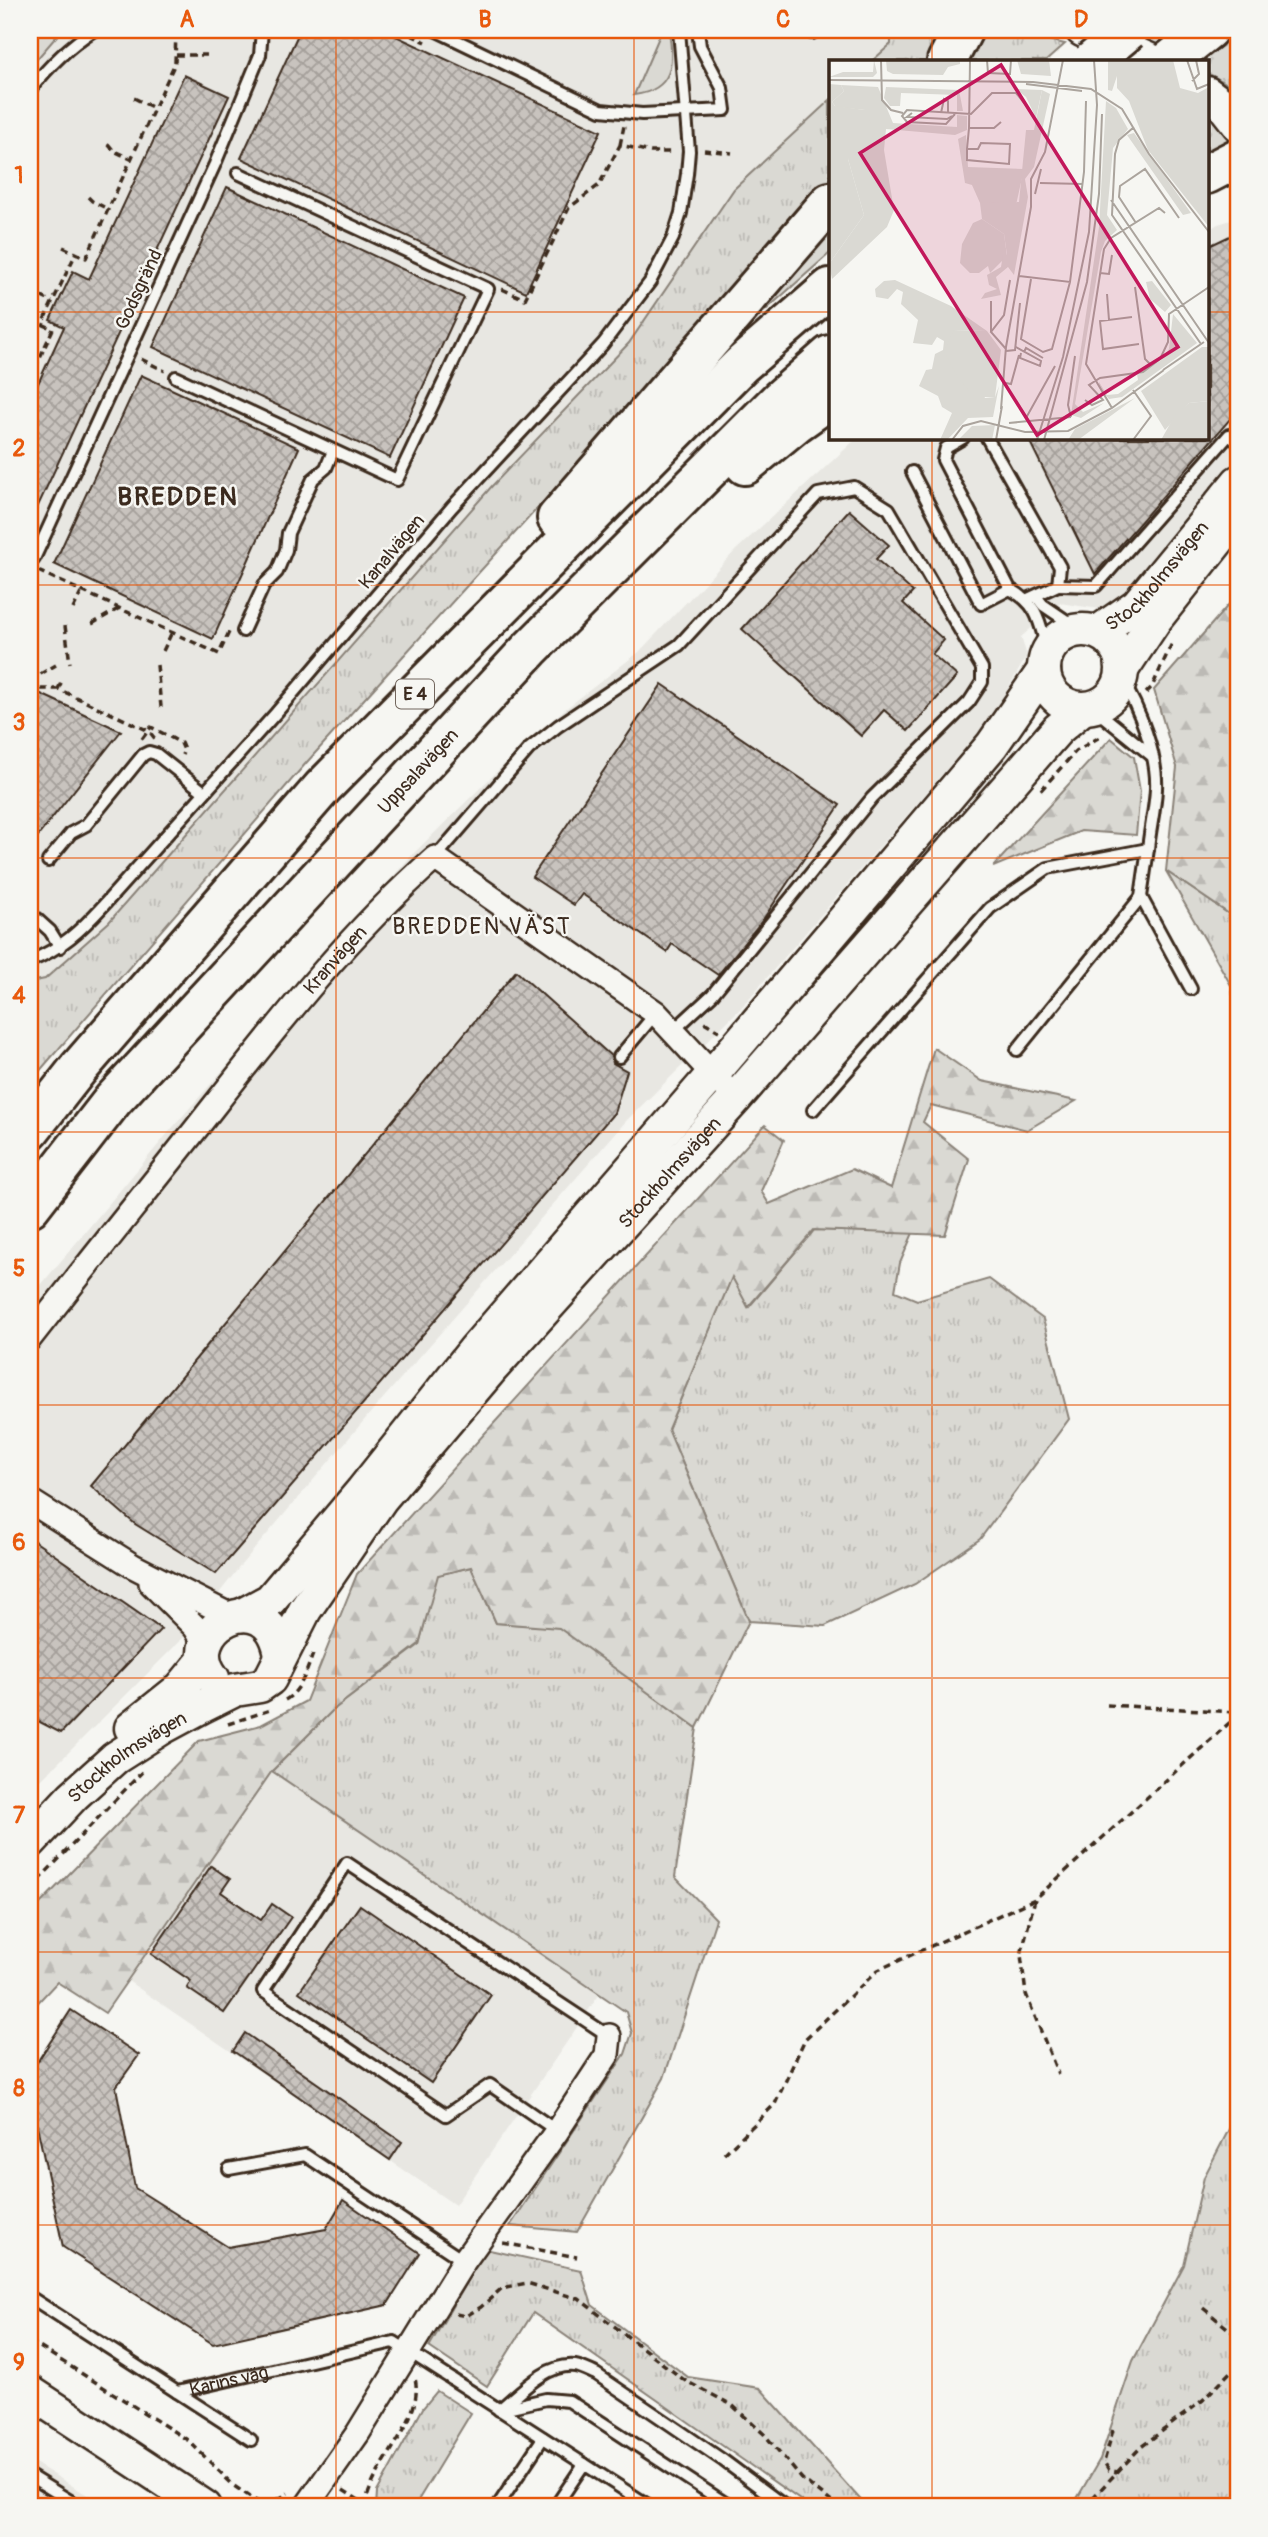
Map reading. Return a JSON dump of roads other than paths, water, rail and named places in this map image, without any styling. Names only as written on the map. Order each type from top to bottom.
[{"type":"highway","points":[[948,60],[963,30]]},
{"type":"highway","points":[[1093,60],[1129,30]]},
{"type":"highway","points":[[1170,60],[1208,30]]},
{"type":"highway","points":[[1208,173],[1238,158]]},
{"type":"highway","points":[[323,787],[829,204]]},
{"type":"highway","name":"E 4","points":[[30,1130],[78,1069],[323,787],[741,365],[829,290]]},
{"type":"highway","name":"Uppsalavägen","points":[[30,1207],[113,1100],[530,649],[780,399],[829,357]]},
{"type":"highway","points":[[296,904],[735,473],[796,422],[829,400]]},
{"type":"main road","points":[[1082,30],[1150,60]]},
{"type":"main road","points":[[1208,94],[1223,105],[1238,124]]},
{"type":"main road","name":"Stockholmsvägen","points":[[30,1815],[66,1781],[181,1688],[205,1653],[212,1631],[237,1615],[270,1600],[362,1491],[475,1349],[992,745],[1060,637],[1089,631],[1137,605],[1238,482]]},
{"type":"main road","name":"Stockholmsvägen","points":[[30,1842],[73,1796],[115,1758],[162,1728],[235,1690],[260,1686],[270,1679],[304,1610],[381,1499],[493,1367],[736,1098],[1058,729],[1088,708],[1111,697],[1155,620],[1238,515]]},
{"type":"main road","name":"Stockholmsvägen","points":[[1089,631],[1116,648],[1122,674]]},
{"type":"main road","points":[[1046,661],[1049,689],[1055,696],[1062,703],[1088,708]]},
{"type":"main road","points":[[237,1615],[263,1620],[278,1639],[281,1655]]},
{"type":"main road","points":[[205,1653],[208,1672],[215,1680],[235,1690]]},
{"type":"main road","points":[[30,2392],[205,2507]]},
{"type":"street","points":[[435,858],[656,1013],[736,1098]]},
{"type":"street","name":"Kranvägen","points":[[30,1338],[167,1163],[337,954],[395,893],[435,858]]},
{"type":"street","points":[[30,1501],[133,1566],[237,1615]]},
{"type":"street","points":[[133,1566],[195,1627],[205,1653]]},
{"type":"street","points":[[301,2498],[327,2479],[464,2261],[558,2131],[607,2055],[609,2036]]},
{"type":"lane","points":[[30,90],[78,40],[94,30]]},
{"type":"lane","name":"Godsgränd","points":[[32,563],[215,164],[260,55],[262,30]]},
{"type":"lane","points":[[435,30],[601,110],[625,114],[725,110],[722,88],[706,61],[698,30]]},
{"type":"lane","name":"Kanalvägen","points":[[30,961],[60,947],[80,931],[103,906],[276,713],[452,506],[603,344],[650,282],[668,249],[681,213],[689,151],[679,30]]},
{"type":"lane","points":[[176,377],[397,480],[488,289],[238,173]]},
{"type":"lane","points":[[1032,598],[1058,585],[1096,586],[1234,438],[1238,425]]},
{"type":"lane","points":[[961,439],[946,447],[943,460],[1010,589],[1032,598],[1089,631]]},
{"type":"lane","points":[[988,439],[1060,567],[1058,585]]},
{"type":"lane","points":[[243,631],[264,585],[277,572],[286,550],[288,533],[313,480],[326,468],[333,451]]},
{"type":"lane","points":[[912,472],[981,604],[1010,589]]},
{"type":"lane","points":[[435,858],[529,750],[558,726],[679,645],[818,494],[853,486],[889,509],[982,668],[982,682],[969,702],[872,798],[712,995],[673,1031]]},
{"type":"lane","points":[[1032,598],[1046,661]]},
{"type":"lane","points":[[1017,1050],[1141,897],[1156,786],[1154,757],[1122,674]]},
{"type":"lane","points":[[1088,708],[1154,757]]},
{"type":"lane","points":[[48,861],[71,833],[86,825],[149,752],[156,754],[204,792]]},
{"type":"lane","points":[[813,1110],[990,908],[1048,868],[1148,849]]},
{"type":"lane","points":[[1141,897],[1191,989]]},
{"type":"lane","points":[[30,914],[50,931],[60,947]]},
{"type":"lane","points":[[619,1057],[656,1013]]},
{"type":"lane","points":[[558,2131],[490,2085],[446,2115],[263,1992],[347,1863],[609,2036]]},
{"type":"lane","points":[[229,2169],[305,2155],[464,2261]]},
{"type":"lane","name":"Karins väg","points":[[30,2297],[177,2392],[394,2342],[409,2350]]},
{"type":"lane","points":[[409,2350],[651,2507]]},
{"type":"lane","points":[[499,2410],[558,2367],[576,2366],[596,2374],[724,2461],[786,2507]]},
{"type":"lane","points":[[177,2392],[251,2440]]},
{"type":"lane","points":[[499,2410],[546,2399],[569,2401],[731,2507]]},
{"type":"lane","points":[[496,2507],[543,2438]]},
{"type":"lane","points":[[555,2507],[584,2463]]},
{"type":"lane","points":[[30,2476],[80,2507]]},
{"type":"district","name":"BREDDEN","points":[[178,496]]},
{"type":"district","name":"BREDDEN VÄST","points":[[482,926]]}]
